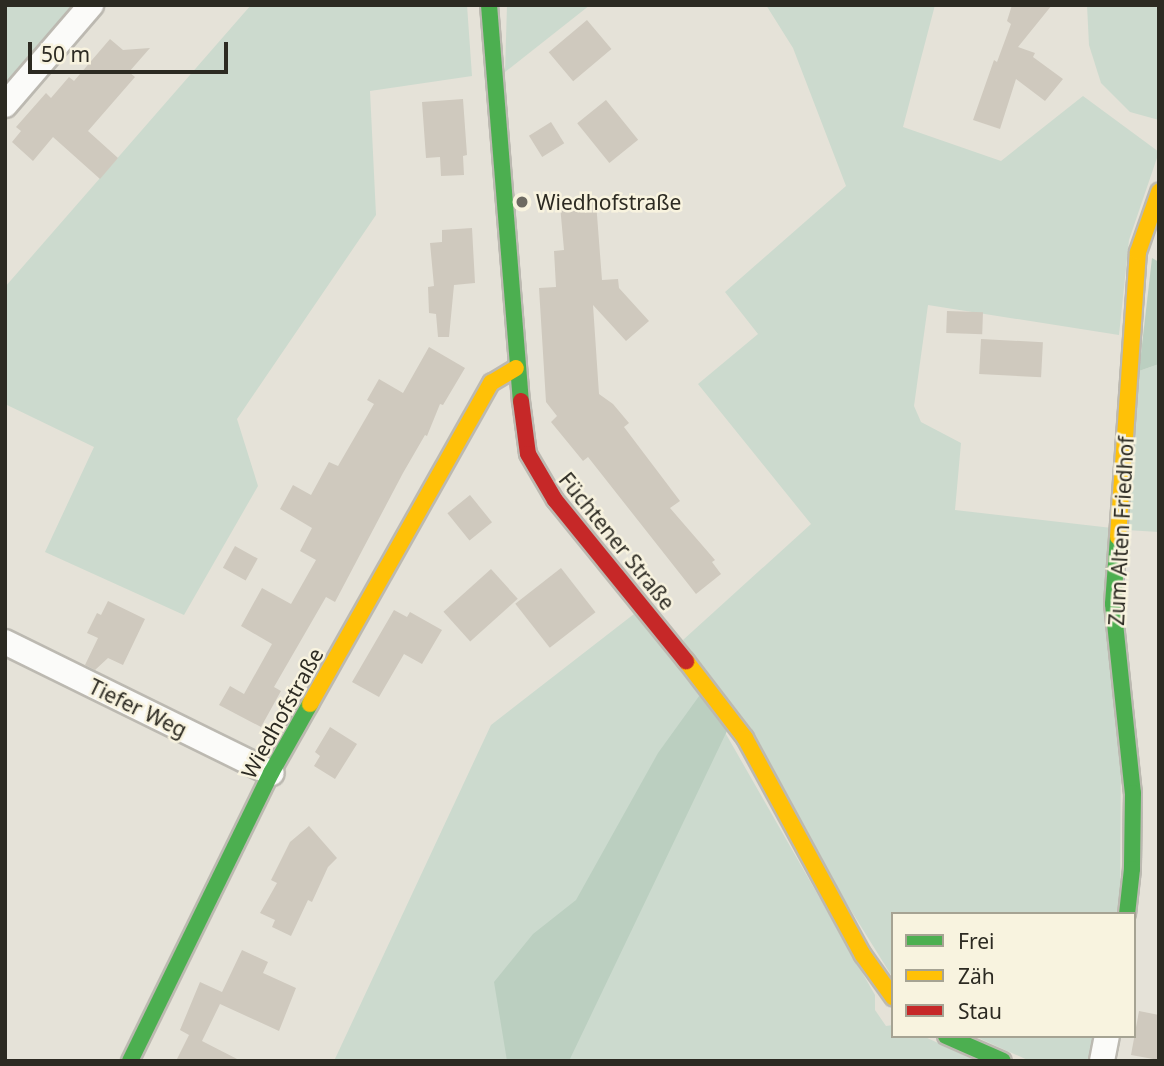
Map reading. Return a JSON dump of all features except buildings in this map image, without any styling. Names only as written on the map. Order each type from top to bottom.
[{"type":"street","points":[[5,105],[91,5]]},
{"type":"street","name":"Füchtener Straße","points":[[489,5],[516,368],[521,423],[528,454],[538,477],[582,535],[715,696],[745,738],[863,956],[891,994]]},
{"type":"street","name":"Zum Alten Friedhof","points":[[1127,912],[1132,869],[1133,793],[1116,654],[1113,604],[1138,252],[1159,192]]},
{"type":"street","name":"Wiedhofstraße","points":[[130,1061],[271,773],[491,383],[503,373],[516,368]]},
{"type":"street","name":"Tiefer Weg","points":[[5,642],[271,773]]},
{"type":"street","points":[[951,1038],[1003,1061]]},
{"type":"street","points":[[1101,1061],[1107,1038]]},
{"type":"green space","points":[[5,5],[74,5],[5,84]]},
{"type":"green space","points":[[251,5],[467,5],[472,76],[370,91],[376,215],[237,419],[258,486],[184,615],[45,552],[94,447],[5,404],[5,287]]},
{"type":"green space","points":[[507,5],[590,5],[505,72]]},
{"type":"green space","points":[[766,5],[935,5],[903,127],[1001,161],[1083,96],[1159,152],[1129,240],[1119,335],[928,305],[914,406],[921,422],[961,443],[955,510],[1112,528],[1121,743],[1120,912],[891,912],[891,975],[683,640],[811,524],[698,384],[758,334],[725,292],[846,186],[793,48]]},
{"type":"green space","points":[[1087,5],[1159,5],[1159,120],[1130,112],[1101,83],[1089,45]]},
{"type":"green space","points":[[1152,258],[1159,262],[1159,364],[1139,371]]},
{"type":"green space","points":[[1159,364],[1159,532],[1126,530],[1139,371]]},
{"type":"green space","points":[[634,614],[702,692],[875,995],[875,1010],[886,1026],[891,1025],[891,1038],[927,1038],[977,1061],[334,1061],[491,725]]},
{"type":"green space","points":[[702,692],[727,731],[569,1061],[507,1061],[494,982],[533,934],[576,900],[658,753]]},
{"type":"green space","points":[[978,1038],[1099,1038],[1093,1061],[1030,1061]]},
{"type":"traffic: fast","points":[[489,5],[521,401]]},
{"type":"traffic: fast","points":[[1118,537],[1113,604],[1133,793],[1132,869],[1127,912]]},
{"type":"traffic: fast","points":[[130,1061],[271,773],[310,704]]},
{"type":"traffic: fast","points":[[951,1038],[1003,1061]]},
{"type":"traffic: slow","points":[[1118,537],[1138,252],[1159,192]]},
{"type":"traffic: slow","points":[[310,704],[491,383],[516,368]]},
{"type":"traffic: slow","points":[[686,661],[745,738],[863,955],[891,994]]},
{"type":"traffic: jam","points":[[521,401],[528,454],[555,500],[686,661]]},
{"type":"place","name":"Wiedhofstraße","points":[[522,202]]}]
